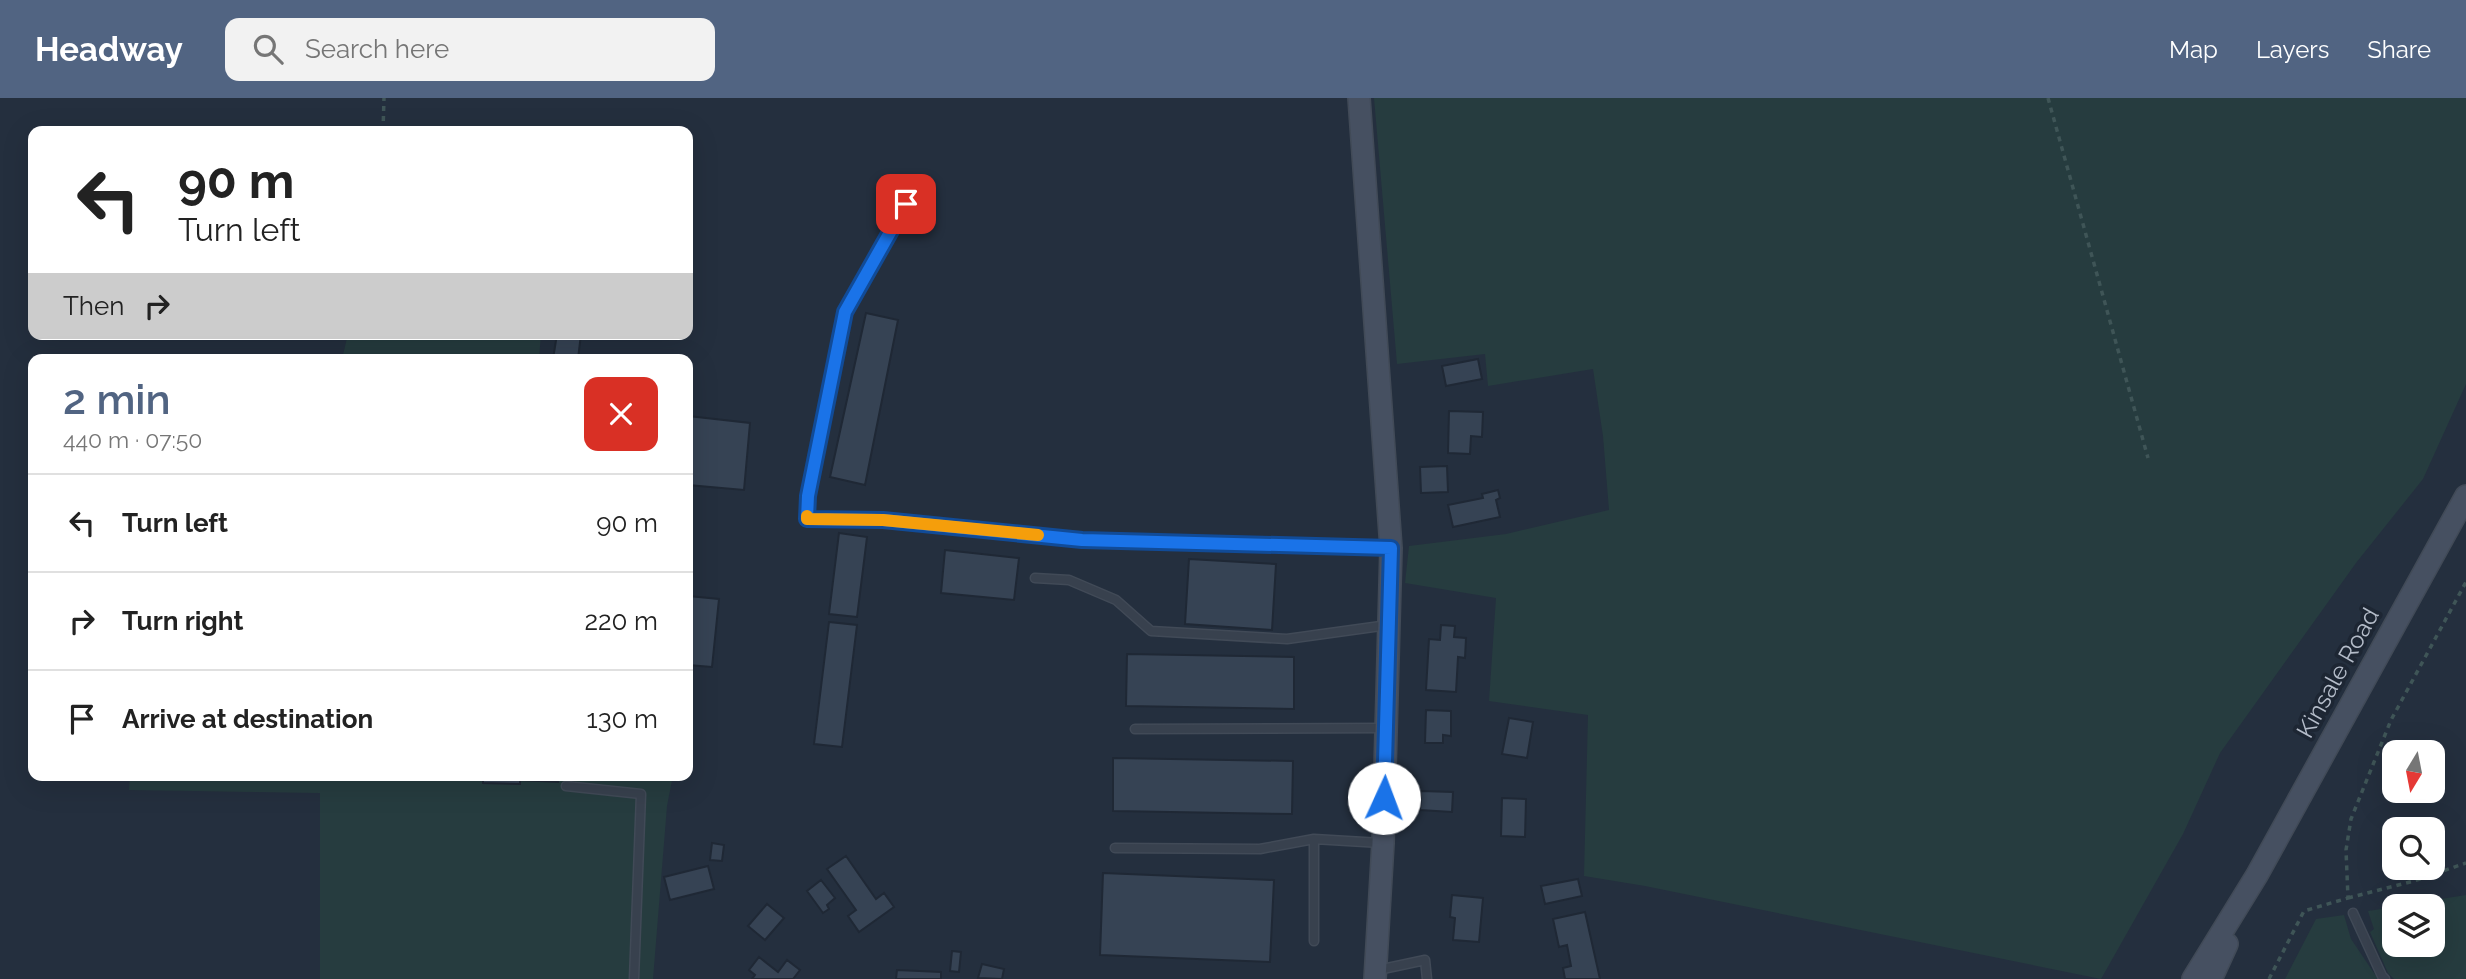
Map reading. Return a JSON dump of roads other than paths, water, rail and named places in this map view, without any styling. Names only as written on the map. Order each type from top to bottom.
[{"type":"street","points":[[1359,98],[1391,548],[1384,843],[1375,975]]},
{"type":"street","name":"Kinsale Road","points":[[2193,979],[2257,875],[2466,496]]},
{"type":"street","name":"Kinsale Road","points":[[2211,979],[2257,875]]},
{"type":"lane","points":[[906,204],[845,312],[808,496],[807,519],[883,520],[1082,540],[1391,548]]},
{"type":"lane","points":[[1035,578],[1069,580],[1116,600],[1151,631],[1287,639],[1388,625]]},
{"type":"lane","points":[[1135,729],[1386,727]]},
{"type":"lane","points":[[566,786],[641,794],[635,979]]},
{"type":"lane","points":[[1314,839],[1314,941]]},
{"type":"lane","points":[[1115,848],[1260,849],[1314,839],[1384,843]]},
{"type":"lane","points":[[2353,913],[2385,979]]},
{"type":"lane","points":[[1375,975],[1425,960],[1427,979]]}]
